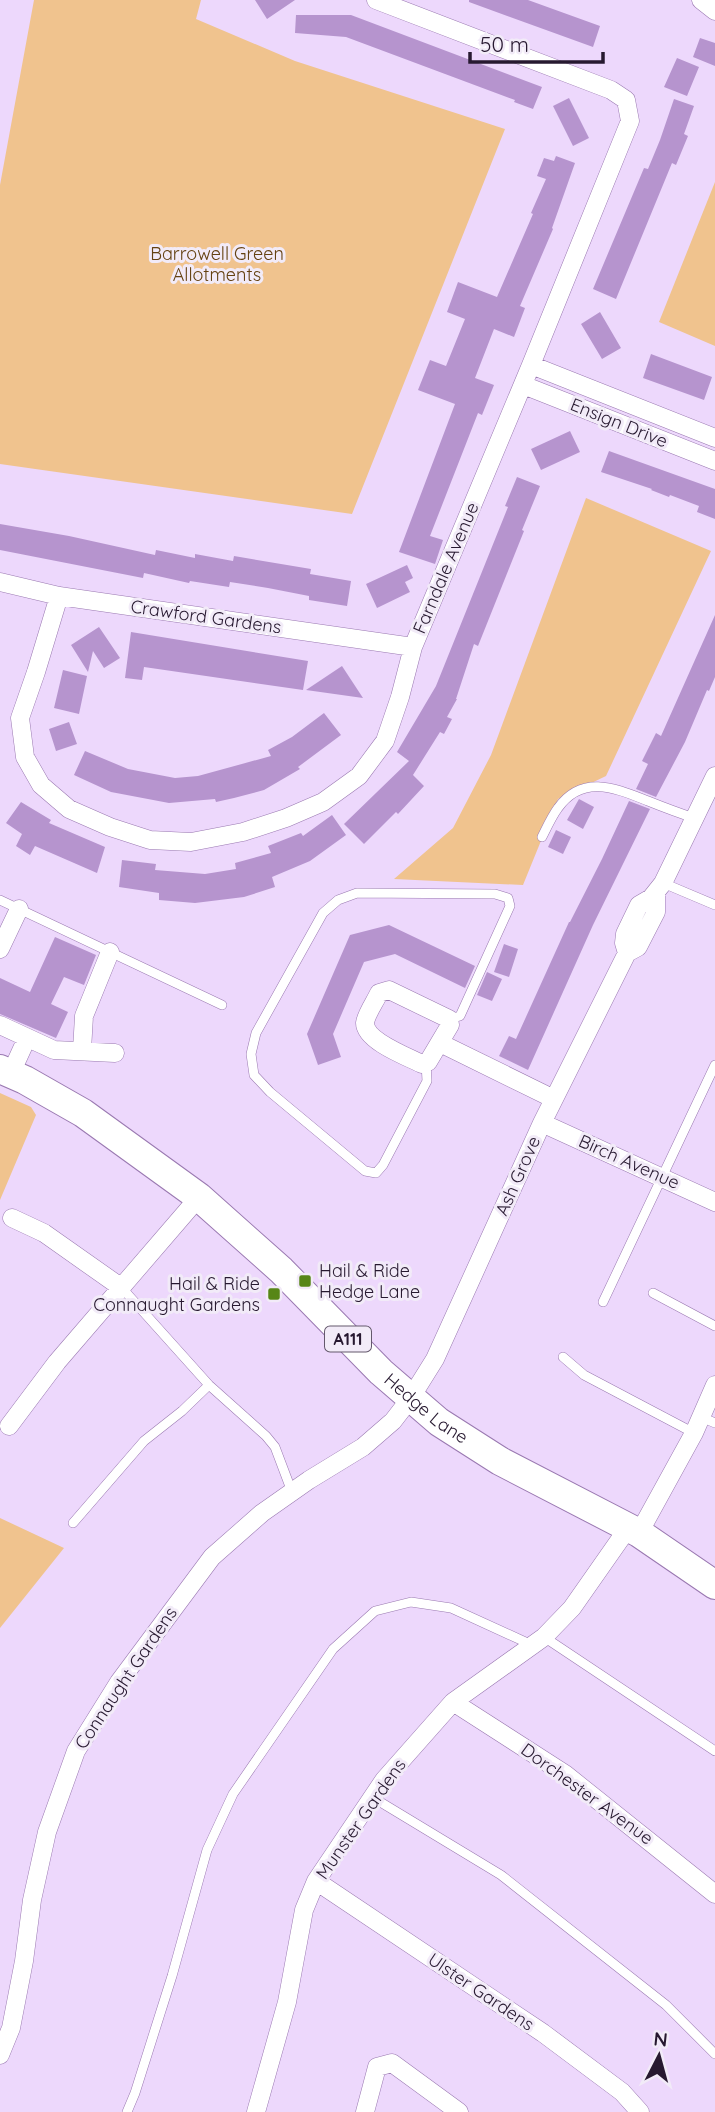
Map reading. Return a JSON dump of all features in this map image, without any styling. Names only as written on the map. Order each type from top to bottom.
[{"type":"main road","name":"Hedge Lane","points":[[6,1071],[83,1113],[199,1197],[281,1270],[381,1372],[439,1422],[500,1461],[633,1531],[715,1585]]},
{"type":"street","name":"Farndale Avenue","points":[[59,596],[20,718],[25,757],[41,785],[69,809],[110,827],[150,840],[191,842],[243,832],[323,802],[359,776],[385,741],[413,647],[629,121],[626,100],[611,90],[376,0]]},
{"type":"street","points":[[701,0],[715,11]]},
{"type":"street","name":"Ensign Drive","points":[[531,365],[715,438]]},
{"type":"street","name":"Ensign Drive","points":[[523,384],[715,461]]},
{"type":"street","name":"Crawford Gardens","points":[[0,582],[59,596],[413,647]]},
{"type":"street","name":"Ash Grove","points":[[410,1399],[435,1359],[542,1123],[626,953],[638,947],[656,912],[660,888],[715,776]]},
{"type":"street","points":[[0,949],[19,909]]},
{"type":"street","points":[[82,1050],[84,1016],[110,952]]},
{"type":"street","points":[[389,990],[449,1019],[450,1025],[440,1043],[426,1063],[422,1064],[375,1040],[366,1031],[365,1021],[379,993],[389,990]]},
{"type":"street","points":[[0,1025],[54,1050],[114,1053]]},
{"type":"street","points":[[6,1071],[27,1038]]},
{"type":"street","points":[[440,1043],[555,1099]]},
{"type":"street","name":"Birch Avenue","points":[[542,1123],[715,1202]]},
{"type":"street","points":[[9,1426],[57,1362],[199,1197]]},
{"type":"street","points":[[12,1218],[44,1233],[122,1288]]},
{"type":"street","name":"Munster Gardens","points":[[256,2112],[287,2002],[304,1910],[316,1881],[384,1780],[453,1702],[539,1642],[572,1608],[633,1531],[703,1424],[715,1385]]},
{"type":"street","name":"Connaught Gardens","points":[[0,2055],[11,2028],[32,1900],[47,1832],[76,1751],[119,1682],[212,1557],[262,1513],[363,1447],[395,1419],[410,1399]]},
{"type":"street","name":"Dorchester Avenue","points":[[453,1702],[565,1774],[715,1894]]},
{"type":"street","name":"Ulster Gardens","points":[[316,1881],[543,2034],[622,2092],[639,2112]]},
{"type":"street","points":[[365,2112],[377,2067],[392,2063],[459,2112]]},
{"type":"lane","points":[[542,837],[558,807],[569,796],[595,786],[612,787],[694,818]]},
{"type":"lane","points":[[660,888],[715,905]]},
{"type":"lane","points":[[426,1063],[427,1081],[383,1165],[376,1173],[365,1171],[270,1092],[254,1075],[251,1054],[256,1033],[323,913],[338,900],[356,893],[495,894],[508,898],[510,906],[460,1016],[449,1019]]},
{"type":"lane","points":[[0,900],[222,1005]]},
{"type":"lane","points":[[603,1301],[715,1065]]},
{"type":"lane","points":[[122,1288],[209,1385],[266,1436],[275,1447],[292,1492]]},
{"type":"lane","points":[[653,1293],[715,1326]]},
{"type":"lane","points":[[563,1357],[584,1375],[703,1424]]},
{"type":"lane","points":[[73,1523],[144,1441],[209,1385]]},
{"type":"lane","points":[[127,2112],[172,1976],[206,1850],[233,1794],[333,1649],[375,1611],[411,1602],[451,1608],[539,1642],[715,1751]]},
{"type":"lane","points":[[372,1797],[501,1875],[666,2005],[715,2054]]},
{"type":"green space","name":"Barrowell Green Allotments","points":[[34,0],[201,0],[196,19],[295,61],[505,129],[352,514],[0,464],[0,185]]},
{"type":"green space","points":[[715,182],[715,346],[659,322]]},
{"type":"green space","points":[[586,498],[711,551],[606,776],[558,799],[523,885],[394,879],[453,828],[491,755]]},
{"type":"green space","points":[[0,1093],[31,1107],[36,1115],[0,1200]]},
{"type":"green space","points":[[0,1518],[64,1548],[0,1628]]},
{"type":"building","points":[[255,0],[295,0],[267,19]]},
{"type":"building","points":[[469,0],[528,0],[600,26],[593,47]]},
{"type":"building","points":[[296,15],[351,15],[542,87],[533,109],[346,37],[295,33]]},
{"type":"building","points":[[700,38],[715,43],[715,66],[693,57]]},
{"type":"building","points":[[677,58],[699,67],[687,96],[664,87]]},
{"type":"building","points":[[569,98],[589,138],[573,146],[553,106]]},
{"type":"building","points":[[674,99],[694,106],[684,134],[688,136],[676,165],[672,163],[616,299],[593,289],[644,168],[648,169]]},
{"type":"building","points":[[556,156],[575,163],[553,229],[520,306],[525,308],[514,337],[494,329],[475,378],[494,385],[482,415],[478,413],[430,536],[443,540],[435,564],[399,552],[455,404],[418,390],[430,360],[446,366],[465,319],[447,312],[458,282],[497,297],[546,179],[537,176],[544,158],[554,161]]},
{"type":"building","points":[[600,312],[621,348],[602,359],[581,324]]},
{"type":"building","points":[[651,354],[712,377],[704,400],[643,378]]},
{"type":"building","points":[[570,431],[580,452],[541,470],[531,449]]},
{"type":"building","points":[[609,451],[715,489],[715,519],[697,512],[699,506],[601,472]]},
{"type":"building","points":[[517,477],[540,486],[478,646],[474,644],[457,699],[447,717],[452,719],[444,734],[440,732],[413,775],[424,786],[364,844],[344,824],[409,761],[397,752],[436,686],[508,507],[505,506]]},
{"type":"building","points":[[0,524],[155,555],[156,550],[195,558],[195,554],[233,561],[234,556],[311,569],[310,574],[351,581],[347,606],[309,600],[309,596],[268,588],[230,582],[229,587],[189,583],[144,573],[143,578],[0,550]]},
{"type":"building","points":[[407,565],[413,578],[405,582],[410,592],[377,608],[366,584]]},
{"type":"building","points":[[715,615],[715,677],[656,797],[636,789],[648,764],[642,761],[656,733],[661,736]]},
{"type":"building","points":[[99,627],[120,658],[104,668],[93,651],[88,672],[71,645]]},
{"type":"building","points":[[131,632],[308,661],[303,690],[144,667],[142,680],[125,678]]},
{"type":"building","points":[[342,666],[363,698],[306,690]]},
{"type":"building","points":[[63,670],[87,676],[79,714],[54,708]]},
{"type":"building","points":[[324,713],[341,735],[298,767],[300,769],[264,790],[234,798],[216,802],[215,799],[169,803],[111,792],[74,775],[85,751],[128,769],[175,778],[198,776],[271,756],[268,750],[292,737]]},
{"type":"building","points":[[69,722],[77,744],[56,751],[49,729]]},
{"type":"building","points":[[579,799],[594,807],[583,829],[567,820]]},
{"type":"building","points":[[629,801],[650,809],[593,925],[528,1070],[499,1056],[509,1036],[516,1039],[569,922]]},
{"type":"building","points":[[21,802],[51,820],[49,823],[105,847],[97,873],[35,846],[30,855],[16,846],[22,834],[6,823]]},
{"type":"building","points":[[332,815],[346,835],[310,861],[272,877],[275,887],[244,897],[195,903],[159,900],[159,893],[119,887],[122,860],[156,864],[155,870],[205,874],[236,869],[235,863],[271,853],[268,846],[301,833],[303,836]]},
{"type":"building","points":[[556,830],[571,837],[563,854],[548,847]]},
{"type":"building","points":[[389,925],[475,966],[465,988],[395,954],[364,962],[333,1034],[341,1057],[318,1065],[307,1034],[350,935]]},
{"type":"building","points":[[55,937],[96,955],[84,985],[64,977],[51,1004],[68,1012],[56,1038],[0,1014],[0,978],[30,992]]},
{"type":"building","points":[[504,944],[518,949],[509,977],[494,972]]},
{"type":"building","points":[[487,972],[502,979],[492,1001],[477,995]]},
{"type":"place","name":"Hail & Ride Hedge Lane","points":[[305,1281]]},
{"type":"place","name":"Hail & Ride Connaught Gardens","points":[[274,1294]]}]
